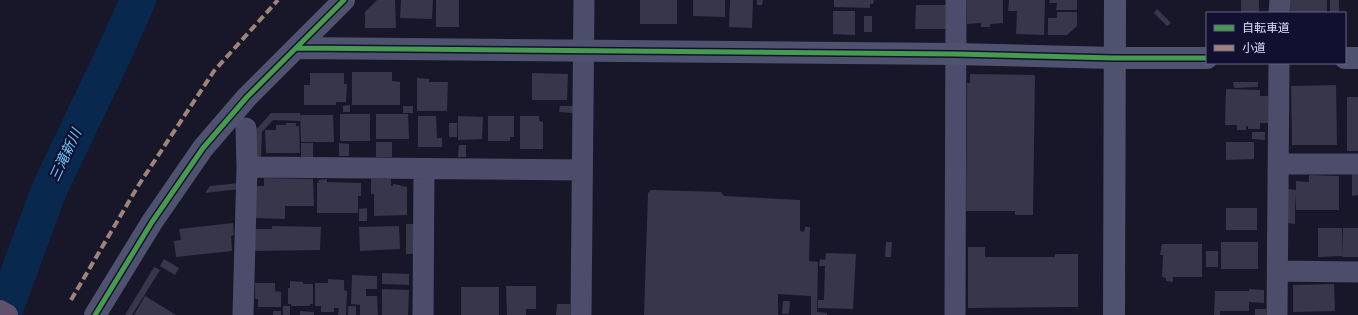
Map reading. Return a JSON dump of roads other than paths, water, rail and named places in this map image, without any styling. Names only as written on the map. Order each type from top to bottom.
[{"type":"highway","points":[[0,311],[7,315]]},
{"type":"street","points":[[95,315],[152,222],[203,148],[247,97],[344,0]]},
{"type":"street","points":[[581,315],[584,0]]},
{"type":"street","points":[[955,315],[956,0]]},
{"type":"street","points":[[1114,315],[1115,0]]},
{"type":"street","points":[[1279,12],[1280,0]]},
{"type":"street","points":[[297,48],[956,54],[1114,58],[1206,58]]},
{"type":"street","points":[[1346,58],[1358,58]]},
{"type":"street","points":[[1277,315],[1279,64]]},
{"type":"street","points":[[242,315],[247,167],[246,128]]},
{"type":"street","points":[[1278,164],[1358,164]]},
{"type":"street","points":[[247,167],[582,170]]},
{"type":"street","points":[[423,315],[424,169]]},
{"type":"street","points":[[1278,271],[1358,272]]},
{"type":"waterway","name":"三滝新川","points":[[3,315],[49,190],[138,0]]}]
